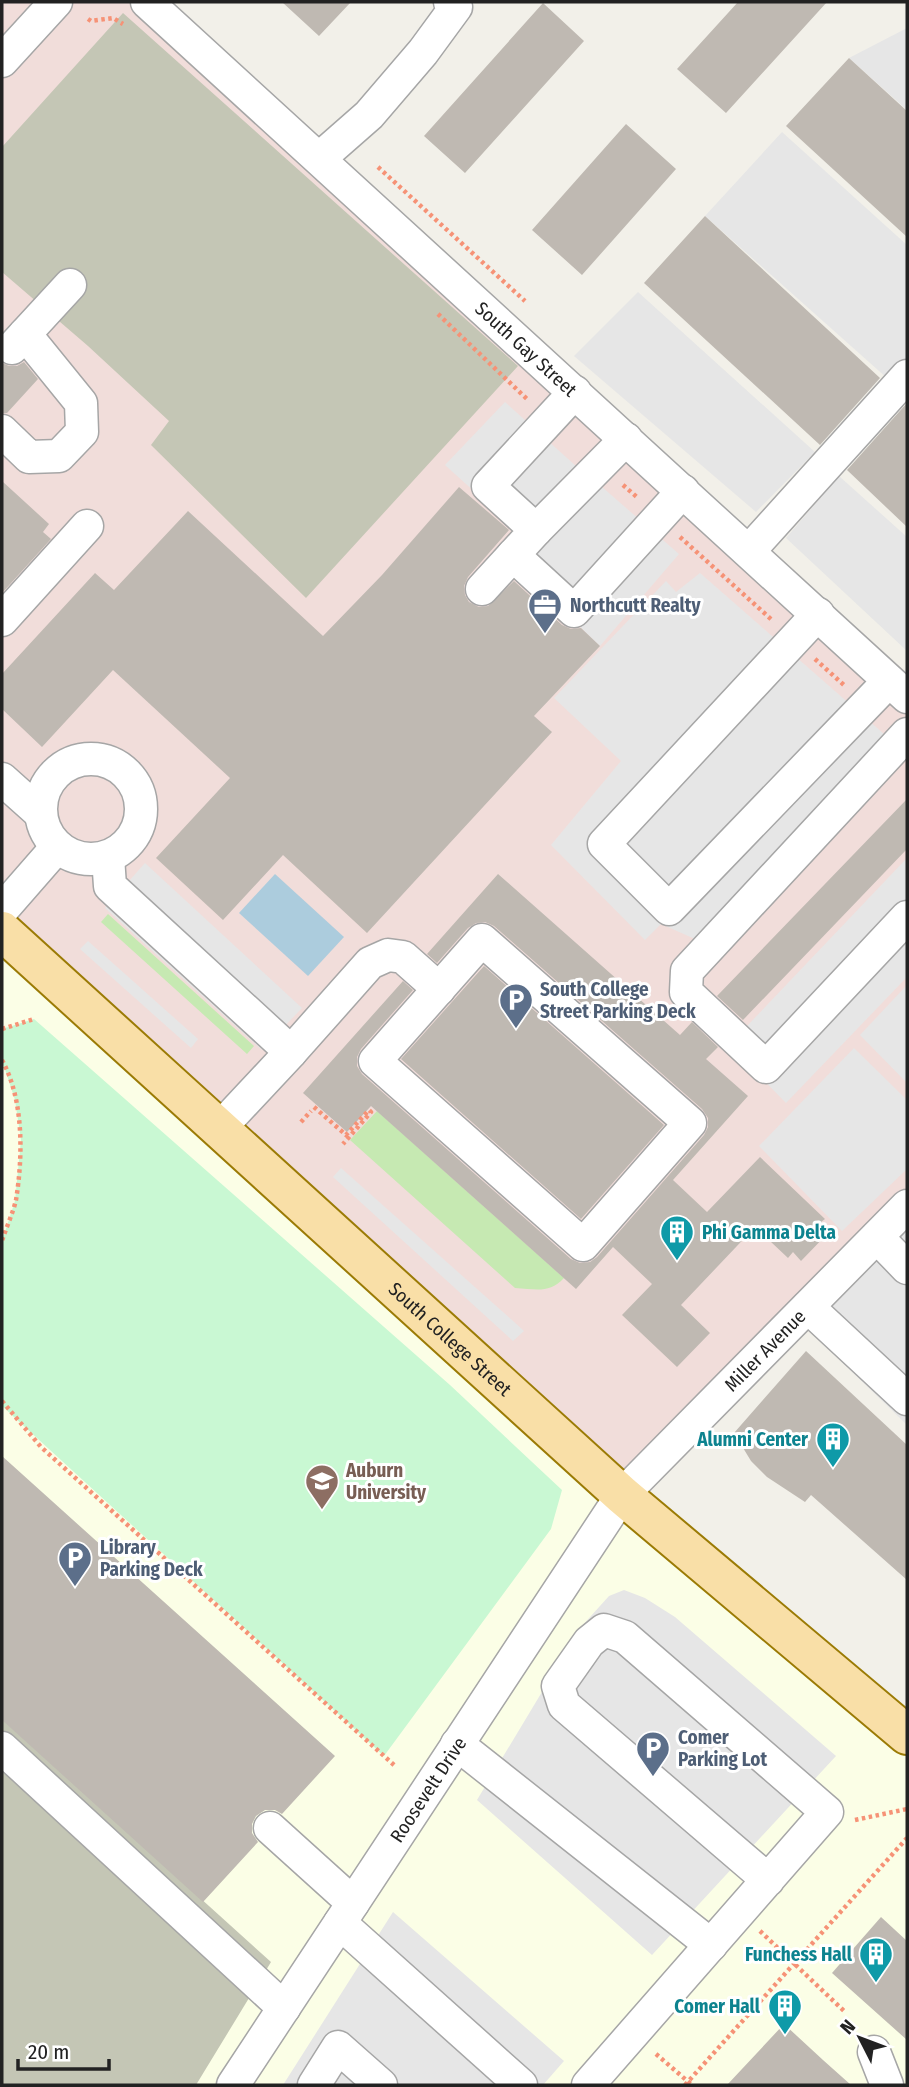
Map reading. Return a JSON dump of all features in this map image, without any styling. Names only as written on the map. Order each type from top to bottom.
[{"type":"main road","name":"South College Street","points":[[2,930],[622,1495],[907,1735]]},
{"type":"street","points":[[2,61],[56,2]]},
{"type":"street","name":"South Gay Street","points":[[147,2],[898,689]]},
{"type":"street","points":[[320,158],[369,114],[423,52],[456,7],[450,2]]},
{"type":"street","points":[[2,431],[30,457],[59,456],[82,432],[81,403],[18,341],[70,285]]},
{"type":"street","points":[[749,551],[907,376]]},
{"type":"street","points":[[536,530],[488,486],[575,392]]},
{"type":"street","points":[[482,589],[626,439]]},
{"type":"street","points":[[513,555],[574,611],[683,491]]},
{"type":"street","points":[[2,620],[87,526]]},
{"type":"street","points":[[818,614],[604,844],[669,909],[865,705],[898,689]]},
{"type":"street","points":[[907,734],[687,971],[686,992],[766,1067],[907,917]]},
{"type":"street","points":[[89,758],[109,762],[127,772],[138,789],[142,810],[138,830],[126,846],[108,857],[90,860],[72,856],[57,847],[45,831],[42,803],[53,776],[69,763],[89,758]]},
{"type":"street","points":[[2,779],[42,803]]},
{"type":"street","points":[[2,910],[57,847]]},
{"type":"street","points":[[108,857],[110,886],[291,1052]]},
{"type":"street","points":[[482,940],[690,1123],[583,1245],[375,1061],[439,989],[482,940]]},
{"type":"street","points":[[219,1129],[370,963],[388,955],[403,957],[439,989]]},
{"type":"street","name":"Miller Avenue","points":[[622,1495],[907,1206]]},
{"type":"street","points":[[877,1237],[907,1268]]},
{"type":"street","points":[[808,1307],[907,1399]]},
{"type":"street","name":"Roosevelt Drive","points":[[233,2085],[622,1495]]},
{"type":"street","points":[[588,2085],[768,1880],[827,1812],[625,1637],[604,1630],[589,1642],[558,1686],[564,1705],[768,1880]]},
{"type":"street","points":[[457,1744],[711,1945]]},
{"type":"street","points":[[2,1748],[284,2008]]},
{"type":"street","points":[[270,1828],[347,1913],[521,2085]]},
{"type":"street","points":[[314,2085],[338,2048],[382,2085]]},
{"type":"street","points":[[874,2052],[887,2085]]},
{"type":"path","points":[[88,19],[91,21],[113,18],[131,29]]},
{"type":"path","points":[[433,309],[550,419]]},
{"type":"path","points":[[601,465],[865,705]]},
{"type":"path","points":[[2,1029],[34,1019]]},
{"type":"path","points":[[2,1060],[15,1100],[21,1140],[16,1201],[2,1241]]},
{"type":"path","points":[[301,1122],[312,1109],[346,1135],[369,1110],[371,1112],[343,1144]]},
{"type":"path","points":[[2,1401],[41,1447],[394,1765]]},
{"type":"path","points":[[653,2051],[689,2084],[907,1838]]},
{"type":"path","points":[[751,1924],[844,2011]]},
{"type":"shaded area","points":[[2,2],[147,2],[907,697],[907,1206],[622,1495],[2,931]]},
{"type":"shaded area","points":[[123,13],[518,366],[306,598],[151,445],[169,421],[2,272],[2,147]]},
{"type":"shaded area","points":[[907,28],[907,110],[849,58]]},
{"type":"shaded area","points":[[782,132],[907,245],[907,358],[888,379],[705,216]]},
{"type":"shaded area","points":[[638,292],[815,452],[756,512],[574,356]]},
{"type":"shaded area","points":[[505,402],[577,467],[519,532],[445,465]]},
{"type":"shaded area","points":[[839,476],[907,537],[907,651],[786,538]]},
{"type":"shaded area","points":[[594,480],[679,554],[600,646],[578,625],[569,583],[531,551]]},
{"type":"shaded area","points":[[700,573],[884,734],[695,939],[661,924],[645,940],[551,845],[621,761],[554,698],[666,581],[676,592]]},
{"type":"shaded area","points":[[907,858],[907,977],[786,1103],[729,1045]]},
{"type":"shaded area","points":[[145,863],[302,1008],[262,1050],[105,908]]},
{"type":"shaded area","name":"Auburn University","points":[[2,930],[907,1742],[907,2085],[2,2085]]},
{"type":"shaded area","points":[[88,941],[198,1039],[191,1048],[80,949]]},
{"type":"shaded area","points":[[907,985],[907,1083],[860,1035]]},
{"type":"shaded area","points":[[854,1048],[907,1100],[907,1169],[842,1231],[759,1146]]},
{"type":"shaded area","points":[[341,1168],[524,1331],[513,1341],[333,1177]]},
{"type":"shaded area","points":[[907,1230],[907,1425],[809,1330]]},
{"type":"shaded area","name":"Comer Parking Lot","points":[[624,1590],[645,1598],[675,1617],[836,1756],[652,1955],[477,1800],[581,1627],[609,1596]]},
{"type":"shaded area","points":[[2,1719],[271,1962],[196,2085],[2,2085]]},
{"type":"shaded area","points":[[393,1912],[564,2061],[543,2085],[283,2085]]},
{"type":"green space","points":[[108,914],[254,1046],[247,1054],[101,922]]},
{"type":"green space","points":[[34,1019],[450,1385],[562,1490],[551,1529],[384,1756],[2,1406],[2,1241],[15,1201],[21,1140],[15,1100],[2,1060],[2,1029]]},
{"type":"green space","points":[[377,1111],[564,1278],[547,1288],[515,1288],[350,1140]]},
{"type":"water","points":[[275,874],[344,937],[308,976],[239,913]]},
{"type":"building","points":[[282,2],[351,2],[319,36]]},
{"type":"building","points":[[738,2],[827,2],[726,113],[677,69]]},
{"type":"building","points":[[543,3],[584,41],[465,173],[424,136]]},
{"type":"building","points":[[849,58],[907,111],[907,237],[786,126]]},
{"type":"building","points":[[626,124],[676,169],[582,275],[532,230]]},
{"type":"building","points":[[705,216],[880,378],[820,445],[644,283]]},
{"type":"building","points":[[24,362],[38,379],[7,413],[2,413],[2,363],[17,366]]},
{"type":"building","points":[[907,403],[907,527],[847,470]]},
{"type":"building","points":[[2,481],[49,524],[43,532],[51,539],[2,593]]},
{"type":"building","points":[[459,487],[509,530],[468,577],[464,586],[469,602],[479,607],[488,606],[514,581],[562,625],[571,629],[581,628],[600,646],[534,716],[552,732],[367,933],[283,855],[223,920],[156,858],[230,778],[113,670],[42,747],[2,709],[2,674],[95,573],[114,590],[188,511],[323,636],[382,575]]},
{"type":"building","points":[[907,799],[907,849],[743,1020],[717,996]]},
{"type":"building","points":[[498,874],[680,1035],[692,1022],[718,1047],[706,1059],[748,1096],[673,1180],[707,1212],[760,1157],[825,1219],[821,1222],[830,1231],[801,1261],[793,1252],[788,1258],[755,1227],[681,1305],[710,1333],[677,1367],[622,1315],[652,1284],[613,1247],[576,1289],[371,1106],[347,1132],[303,1093],[403,981],[413,990],[361,1049],[357,1066],[362,1074],[571,1259],[580,1263],[590,1262],[597,1257],[704,1135],[708,1118],[702,1109],[494,926],[485,922],[468,928],[437,963],[427,954]]},
{"type":"building","points":[[484,966],[664,1125],[581,1219],[401,1059]]},
{"type":"building","name":"Alumni Center","points":[[806,1351],[907,1445],[907,1580],[811,1495],[805,1502],[767,1477],[751,1461],[734,1433]]},
{"type":"building","name":"Library Parking Deck","points":[[2,1456],[335,1756],[282,1814],[275,1810],[265,1810],[256,1816],[252,1833],[258,1842],[203,1902],[2,1720]]},
{"type":"building","name":"Funchess Hall","points":[[881,1917],[907,1941],[907,2040],[832,1973]]},
{"type":"building","name":"Comer Hall","points":[[784,2024],[823,2060],[851,2085],[727,2085]]},
{"type":"place","name":"Northcutt Realty","points":[[545,635]]},
{"type":"place","name":"South College Street Parking Deck","points":[[516,1030]]},
{"type":"place","name":"Phi Gamma Delta","points":[[677,1262]]},
{"type":"place","name":"Alumni Center","points":[[833,1469]]},
{"type":"place","name":"Auburn University","points":[[322,1511]]},
{"type":"place","name":"Library Parking Deck","points":[[75,1588]]},
{"type":"place","name":"Comer Parking Lot","points":[[653,1778]]},
{"type":"place","name":"Funchess Hall","points":[[876,1984]]},
{"type":"place","name":"Comer Hall","points":[[785,2036]]}]
